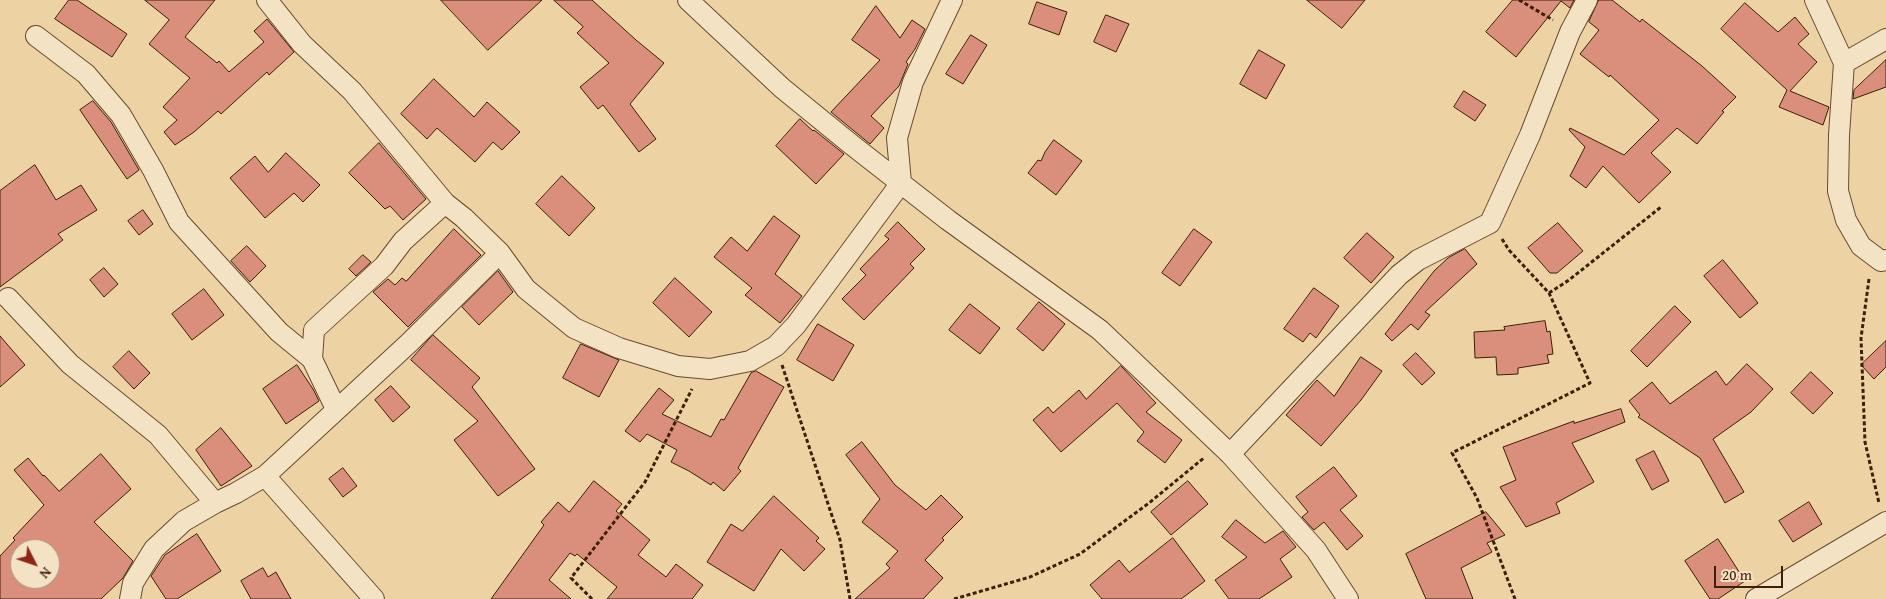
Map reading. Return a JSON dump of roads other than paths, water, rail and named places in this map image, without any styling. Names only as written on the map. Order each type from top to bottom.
[{"type":"street","points":[[267,0],[302,44],[352,91],[445,203],[464,218],[500,253],[526,289],[574,328],[619,348],[669,364],[710,369],[750,361],[776,346],[796,325],[901,183],[897,138],[913,82],[952,0]]},
{"type":"street","points":[[688,0],[782,88],[948,220],[1100,330],[1225,450],[1316,550],[1348,599]]},
{"type":"street","points":[[1225,450],[1400,275],[1418,260],[1490,223],[1530,135],[1570,32],[1587,0]]},
{"type":"street","points":[[1815,0],[1844,63],[1839,135],[1838,192],[1846,220],[1861,246],[1881,261],[1886,260]]},
{"type":"street","points":[[36,36],[86,74],[121,115],[153,170],[179,222],[279,332],[312,359],[336,409]]},
{"type":"street","points":[[1844,63],[1886,40]]},
{"type":"street","points":[[312,359],[314,330],[384,266],[403,241],[445,203]]},
{"type":"street","points":[[130,599],[133,583],[154,549],[184,521],[264,476],[409,343],[500,253]]},
{"type":"street","points":[[8,298],[70,364],[158,435],[215,502]]},
{"type":"street","points":[[264,476],[374,599]]},
{"type":"street","points":[[1756,599],[1885,523]]}]
